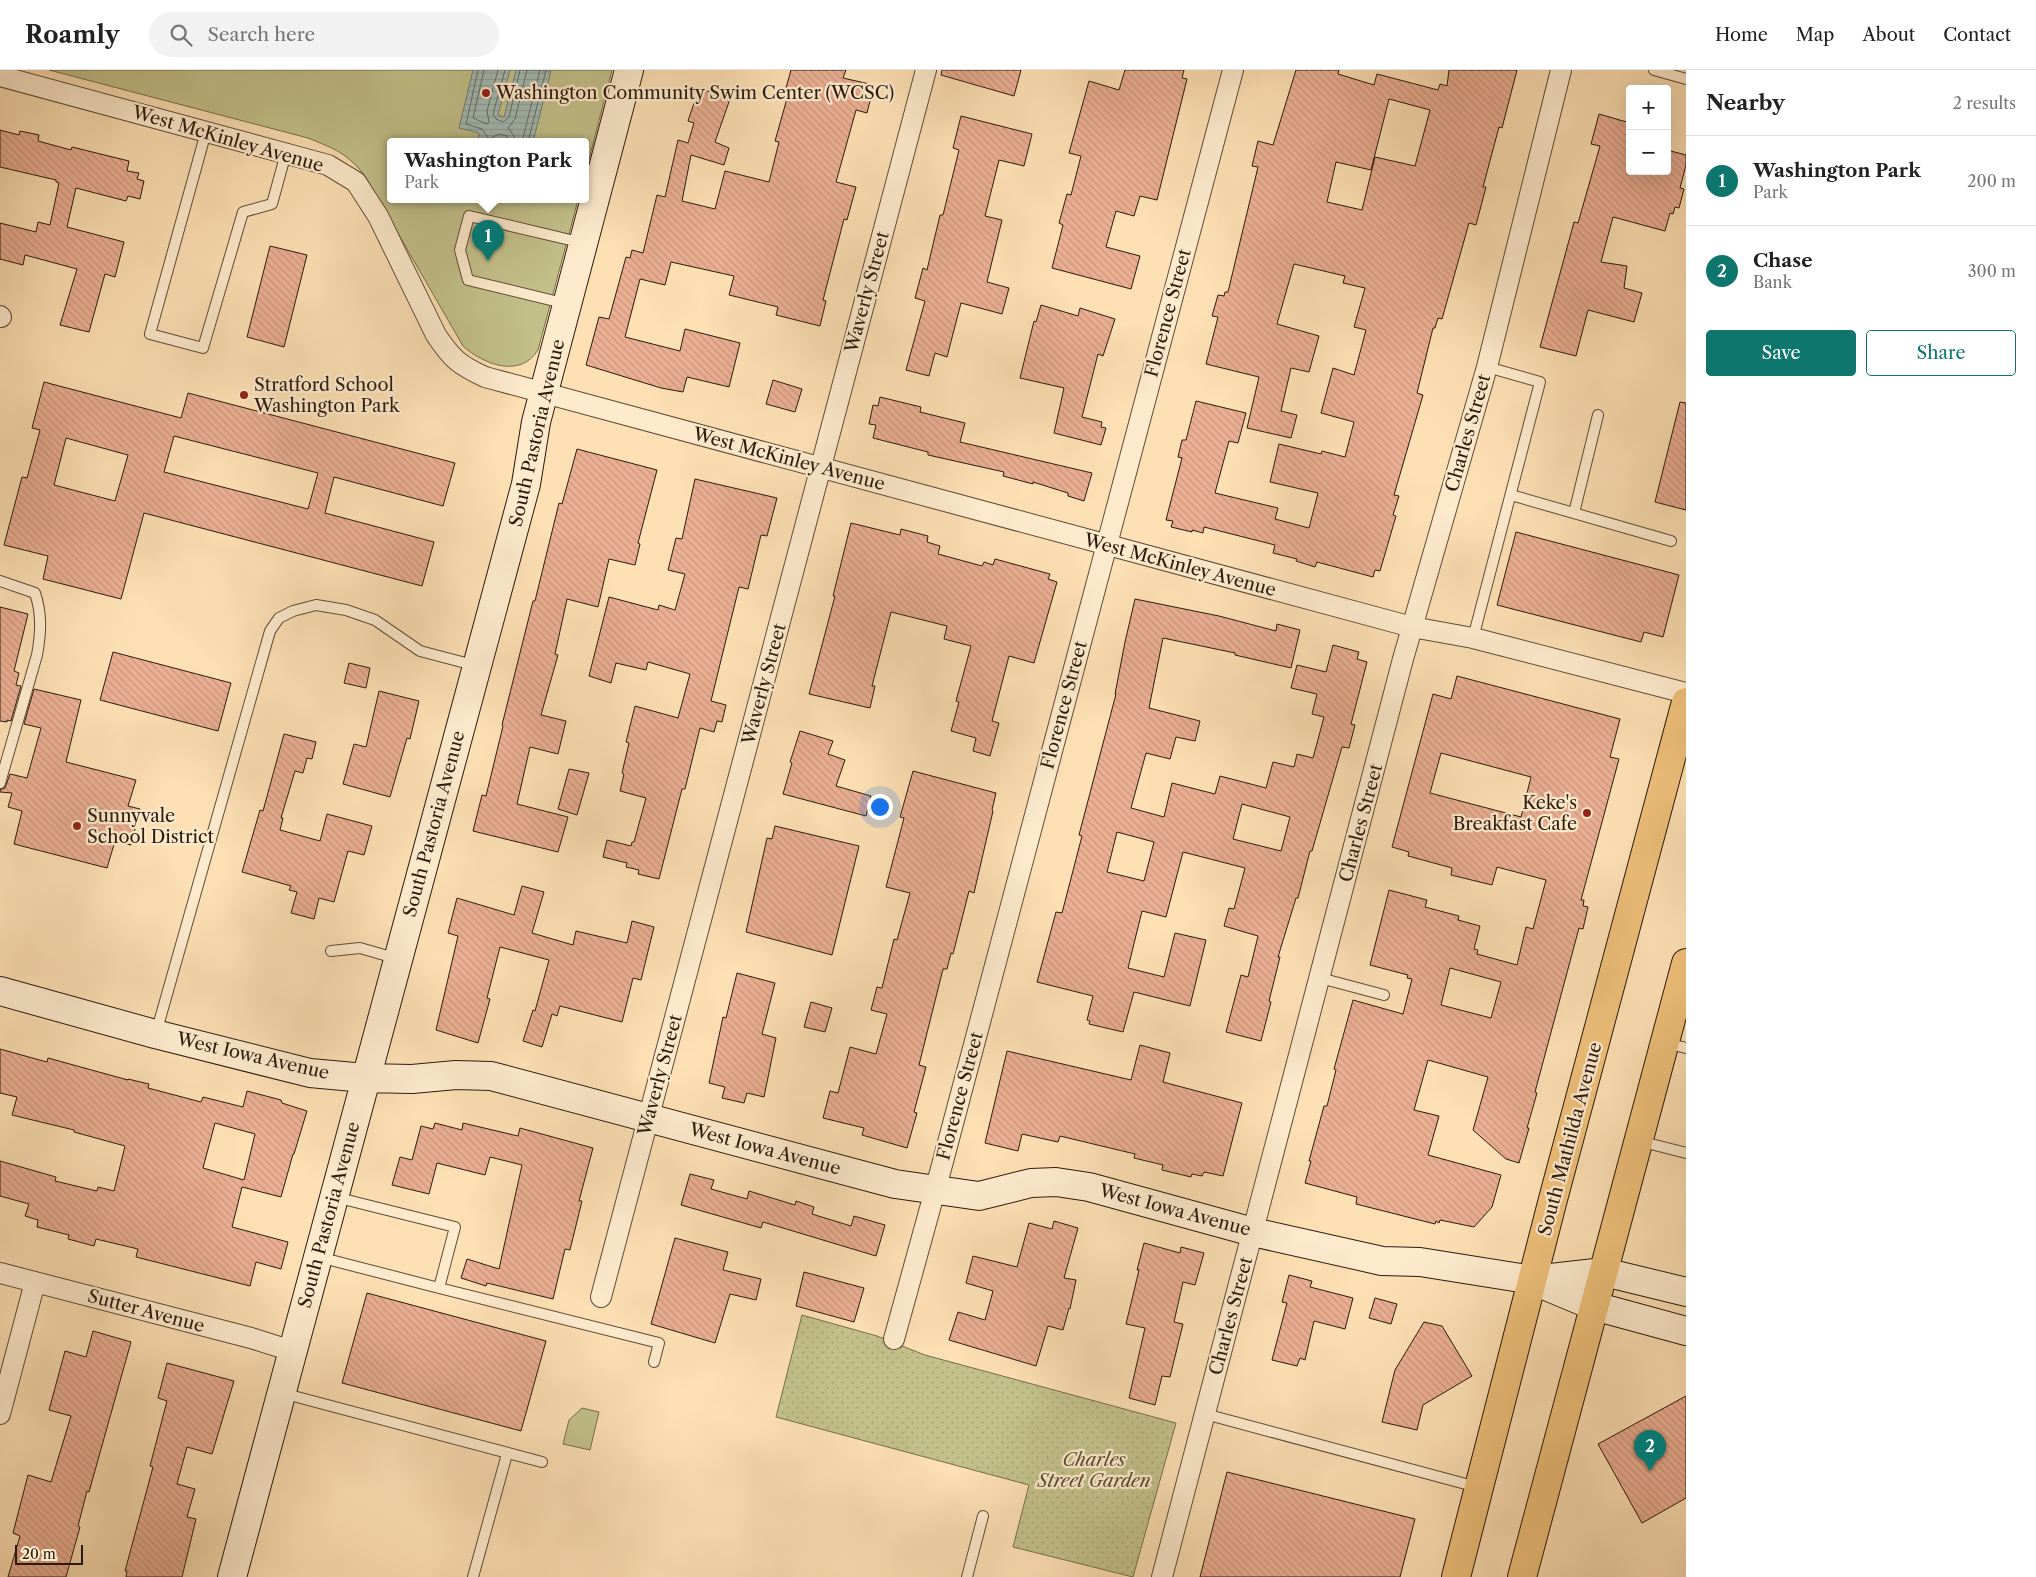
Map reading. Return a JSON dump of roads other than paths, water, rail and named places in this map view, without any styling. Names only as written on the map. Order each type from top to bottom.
[{"type":"main road","name":"South Mathilda Avenue","points":[[1456,1577],[1686,702]]},
{"type":"main road","points":[[1522,1577],[1638,1140],[1676,1045],[1686,963]]},
{"type":"street","name":"South Pastoria Avenue","points":[[232,1577],[319,1257],[365,1078],[478,666],[526,484],[536,422],[630,70]]},
{"type":"street","name":"Waverly Street","points":[[600,1297],[926,70]]},
{"type":"street","name":"Florence Street","points":[[894,1339],[1233,70]]},
{"type":"street","name":"Charles Street","points":[[1162,1577],[1412,627],[1487,367],[1561,70]]},
{"type":"street","name":"West McKinley Avenue","points":[[0,76],[328,165],[356,182],[378,216],[436,335],[448,353],[462,366],[485,377],[1412,627],[1473,638],[1686,693]]},
{"type":"street","name":"West Iowa Avenue","points":[[0,991],[155,1034],[310,1073],[365,1078],[412,1079],[456,1075],[491,1076],[895,1184],[979,1196],[1031,1183],[1056,1182],[1089,1187],[1253,1232],[1382,1261],[1420,1262],[1533,1280],[1594,1306],[1686,1331]]},
{"type":"street","name":"West Iowa Avenue","points":[[1533,1280],[1604,1272],[1686,1292]]},
{"type":"street","name":"Sutter Avenue","points":[[0,1273],[252,1338],[292,1352]]},
{"type":"street","points":[[0,1414],[35,1282]]},
{"type":"lane","points":[[1654,70],[1686,79]]},
{"type":"lane","points":[[206,132],[150,334],[203,348],[244,212],[272,204],[286,153]]},
{"type":"lane","points":[[568,304],[468,280],[460,250],[469,216],[584,244]]},
{"type":"lane","points":[[1473,638],[1540,382],[1487,367]]},
{"type":"lane","points":[[1574,513],[1598,415]]},
{"type":"lane","points":[[1511,495],[1671,541]]},
{"type":"lane","points":[[0,581],[35,593],[40,609],[40,634],[37,655],[0,783]]},
{"type":"lane","points":[[155,1034],[270,631],[279,618],[293,611],[316,606],[346,610],[375,620],[420,651],[478,666]]},
{"type":"lane","points":[[331,951],[360,948],[398,959]]},
{"type":"lane","points":[[1320,978],[1384,995]]},
{"type":"lane","points":[[1638,1140],[1686,1153]]},
{"type":"lane","points":[[334,1197],[455,1227],[439,1288]]},
{"type":"lane","points":[[319,1257],[659,1343],[654,1362]]},
{"type":"lane","points":[[281,1393],[542,1462]]},
{"type":"lane","points":[[1205,1414],[1478,1488]]},
{"type":"lane","points":[[473,1577],[507,1454]]},
{"type":"lane","points":[[967,1577],[983,1516]]},
{"type":"water","name":"Washington Community Swim Center (WCSC)","points":[[473,70],[510,70],[498,115],[504,117],[516,70],[551,71],[534,138],[478,138],[479,133],[459,128]]},
{"type":"place","name":"Washington Community Swim Center (WCSC)","points":[[486,93]]},
{"type":"place","name":"Washington Park","points":[[488,261]]},
{"type":"place","name":"Stratford School Washington Park","points":[[244,395]]},
{"type":"place","name":"Keke's Breakfast Cafe","points":[[1587,813]]},
{"type":"place","name":"Sunnyvale School District","points":[[77,826]]},
{"type":"place","name":"Chase","points":[[1650,1471]]},
{"type":"park label","name":"Charles Street Garden","points":[[1094,1470]]}]
